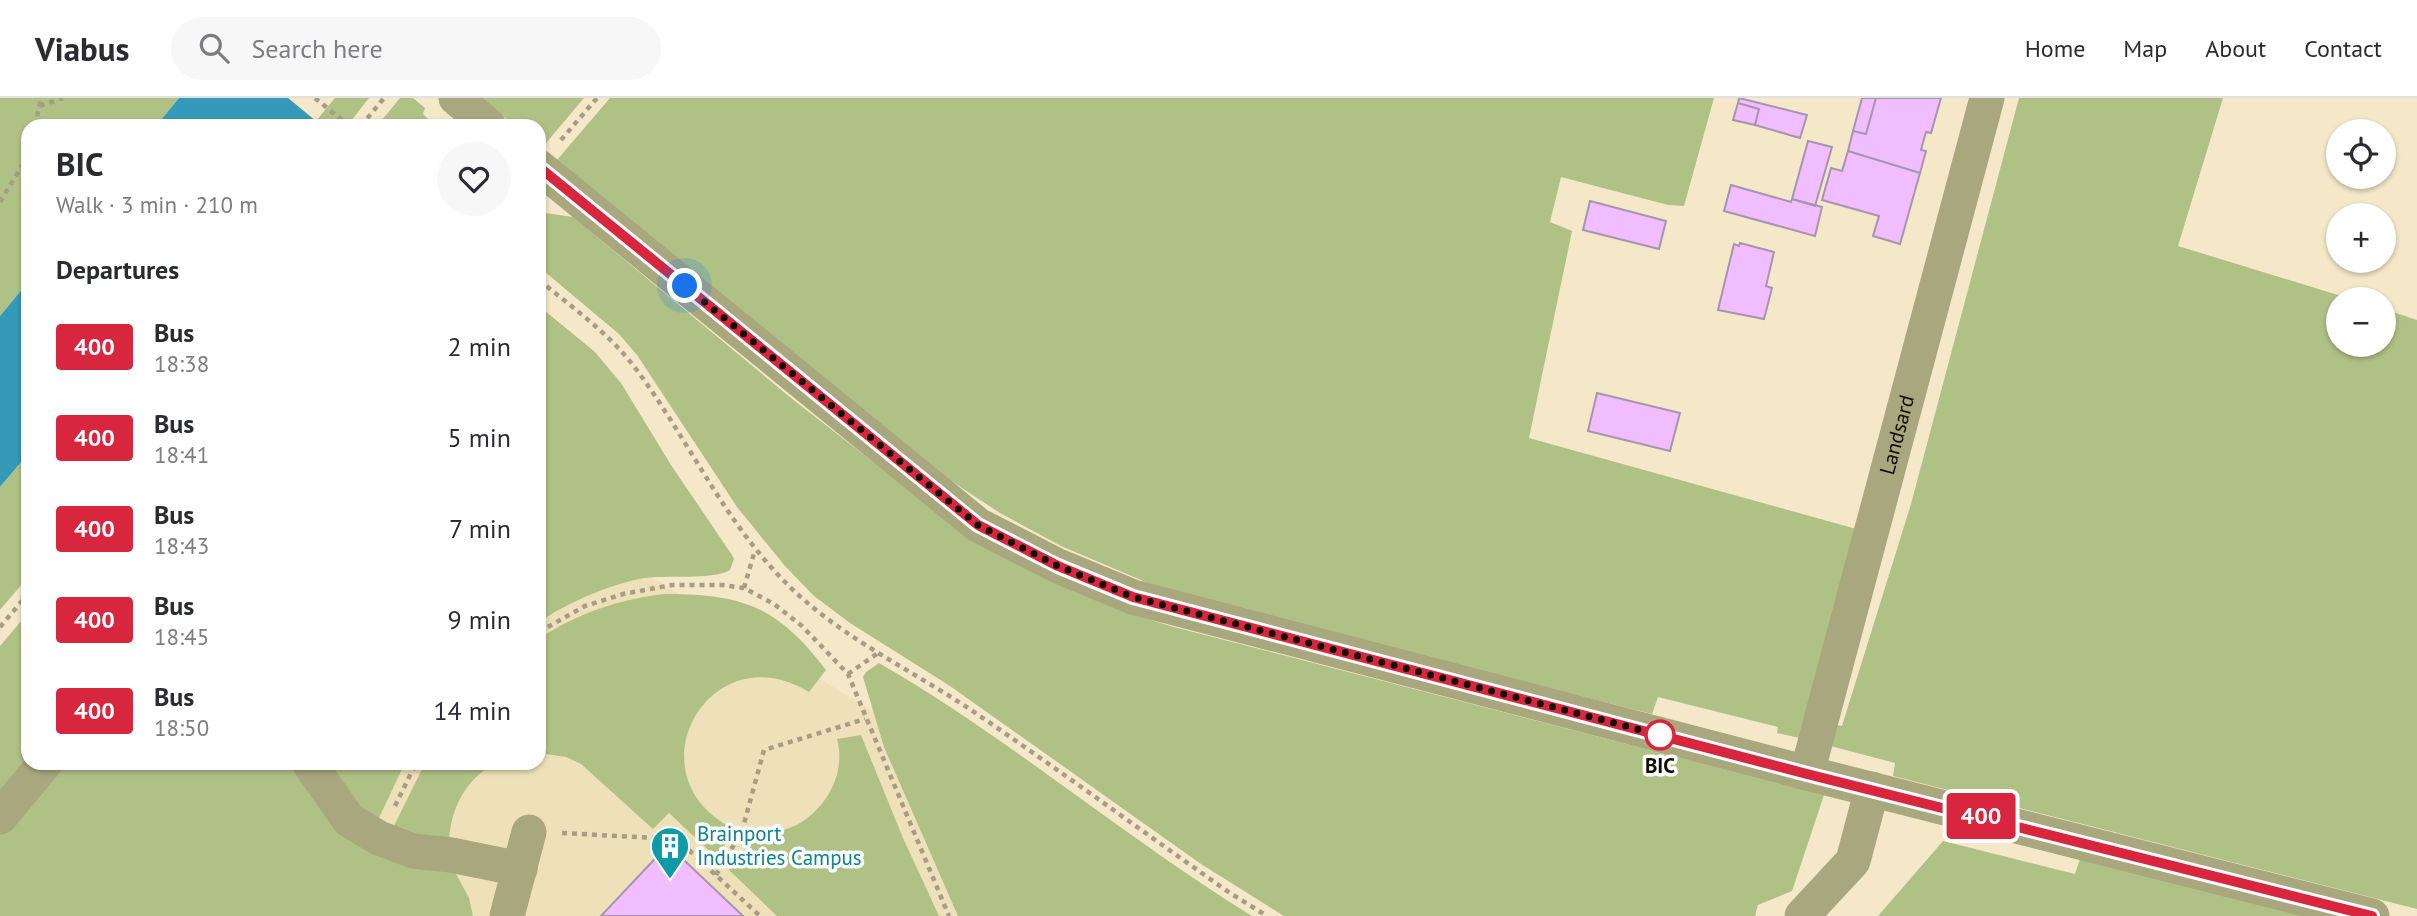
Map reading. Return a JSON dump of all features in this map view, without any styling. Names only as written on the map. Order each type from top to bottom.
[{"type":"street","points":[[456,98],[481,119]]},
{"type":"street","name":"Landsard","points":[[1807,774],[1987,98]]},
{"type":"street","points":[[546,159],[978,525],[1058,566],[1133,597],[1807,774],[2372,916]]},
{"type":"street","points":[[0,817],[39,770]]},
{"type":"street","points":[[314,770],[349,820],[379,838],[413,851],[451,855],[520,869]]},
{"type":"street","points":[[1802,916],[1853,861],[1872,789]]},
{"type":"street","points":[[507,916],[529,832]]},
{"type":"path","points":[[36,119],[41,98]]},
{"type":"path","points":[[40,106],[63,98]]},
{"type":"path","points":[[315,98],[340,119]]},
{"type":"path","points":[[366,119],[384,98]]},
{"type":"path","points":[[546,159],[597,98]]},
{"type":"path","points":[[0,202],[21,167]]},
{"type":"path","points":[[546,286],[617,346],[715,495],[756,549],[788,585],[816,610],[878,653],[972,711],[1230,893],[1267,916]]},
{"type":"path","points":[[744,588],[756,549]]},
{"type":"path","points":[[546,628],[585,606],[623,594],[672,585],[744,588],[774,604],[802,626],[848,674],[949,916]]},
{"type":"path","points":[[0,627],[21,602]]},
{"type":"path","points":[[848,674],[878,653]]},
{"type":"path","points":[[716,875],[742,831],[764,750],[865,719]]},
{"type":"path","points":[[379,838],[412,770]]},
{"type":"path","points":[[529,832],[655,838],[666,828],[760,916]]},
{"type":"shaded area","points":[[546,513],[1211,916],[317,916],[399,770],[546,770]]},
{"type":"green space","points":[[0,98],[179,98],[162,119],[21,119],[21,290],[0,316]]},
{"type":"green space","points":[[331,98],[369,98],[352,119],[313,119]]},
{"type":"green space","points":[[400,98],[413,98],[425,108],[423,114],[428,119],[383,119]]},
{"type":"green space","points":[[482,98],[584,98],[546,143],[546,119],[507,119]]},
{"type":"green space","points":[[610,98],[1714,98],[1684,206],[1668,205],[1561,177],[1550,222],[1572,231],[1529,438],[1860,530],[1800,738],[1777,733],[1778,727],[1658,697],[1652,714],[1279,620],[1148,583],[1061,546],[1000,513],[939,473],[557,160]]},
{"type":"green space","points":[[2019,98],[2223,98],[2178,246],[2326,291],[2326,357],[2396,357],[2396,313],[2417,320],[2417,909],[1893,776],[1895,763],[1819,743],[1824,723],[1842,726],[1911,504]]},
{"type":"green space","points":[[546,213],[573,217],[791,398],[971,538],[1121,610],[1170,626],[1824,795],[1792,891],[1758,905],[1755,916],[1284,916],[1201,864],[950,686],[850,623],[814,596],[785,566],[737,507],[637,355],[619,334],[546,273]]},
{"type":"green space","points":[[546,312],[595,352],[621,383],[671,465],[734,559],[730,570],[723,573],[630,581],[589,595],[546,618]]},
{"type":"green space","points":[[21,462],[21,585],[0,610],[0,487]]},
{"type":"green space","points":[[665,594],[738,601],[775,618],[809,649],[826,670],[809,692],[773,678],[741,680],[714,694],[695,717],[685,746],[687,776],[702,804],[732,828],[719,860],[669,813],[653,829],[581,764],[566,757],[546,754],[546,634],[584,615],[632,599]]},
{"type":"green space","points":[[21,621],[21,768],[0,793],[0,646]]},
{"type":"green space","points":[[879,663],[974,723],[1158,854],[1252,916],[958,916],[884,747],[863,677]]},
{"type":"green space","points":[[861,735],[903,838],[939,916],[777,916],[729,870],[757,833],[795,826],[819,807],[837,776],[837,739]]},
{"type":"green space","points":[[52,770],[302,770],[315,796],[455,872],[469,898],[473,916],[0,916],[0,832]]},
{"type":"green space","points":[[329,770],[402,770],[376,824]]},
{"type":"green space","points":[[422,770],[484,770],[468,786],[457,806],[449,841],[392,830]]},
{"type":"green space","points":[[1943,841],[2075,874],[2080,859],[2305,916],[1878,916]]},
{"type":"water","points":[[179,98],[331,98],[313,119],[162,119]]},
{"type":"water","points":[[21,290],[21,462],[0,487],[0,316]]},
{"type":"pier","points":[[288,98],[335,98],[318,119],[314,119]]},
{"type":"building","points":[[1739,98],[1807,115],[1800,138],[1755,125],[1759,109],[1738,103]]},
{"type":"building","points":[[1862,98],[1876,98],[1866,134],[1853,131]]},
{"type":"building","points":[[1876,98],[1941,98],[1931,133],[1926,132],[1921,150],[1926,151],[1920,173],[1848,151],[1853,131],[1866,134]]},
{"type":"building","points":[[1738,103],[1759,109],[1755,125],[1733,120]]},
{"type":"building","points":[[1808,141],[1832,147],[1815,206],[1792,199]]},
{"type":"building","points":[[1848,151],[1920,173],[1900,244],[1873,236],[1879,216],[1822,200],[1831,168],[1842,171]]},
{"type":"building","points":[[1731,185],[1791,202],[1792,199],[1822,207],[1815,236],[1724,211]]},
{"type":"building","points":[[1590,201],[1666,221],[1659,249],[1583,230]]},
{"type":"building","points":[[1740,243],[1774,252],[1766,286],[1772,288],[1764,319],[1718,310],[1734,244],[1739,246]]},
{"type":"building","points":[[1597,393],[1680,413],[1670,451],[1588,431]]},
{"type":"building","name":"Brainport Industries Campus","points":[[668,845],[743,916],[601,916]]},
{"type":"bus line","name":"400","points":[[546,173],[978,525],[1058,566],[1133,597],[1807,774],[2372,916]]},
{"type":"place","name":"BIC","points":[[1660,735]]},
{"type":"place","name":"Brainport Industries Campus","points":[[670,880]]},
{"type":"route","points":[[685,286],[978,525],[1058,566],[1133,597],[1660,735]]}]
